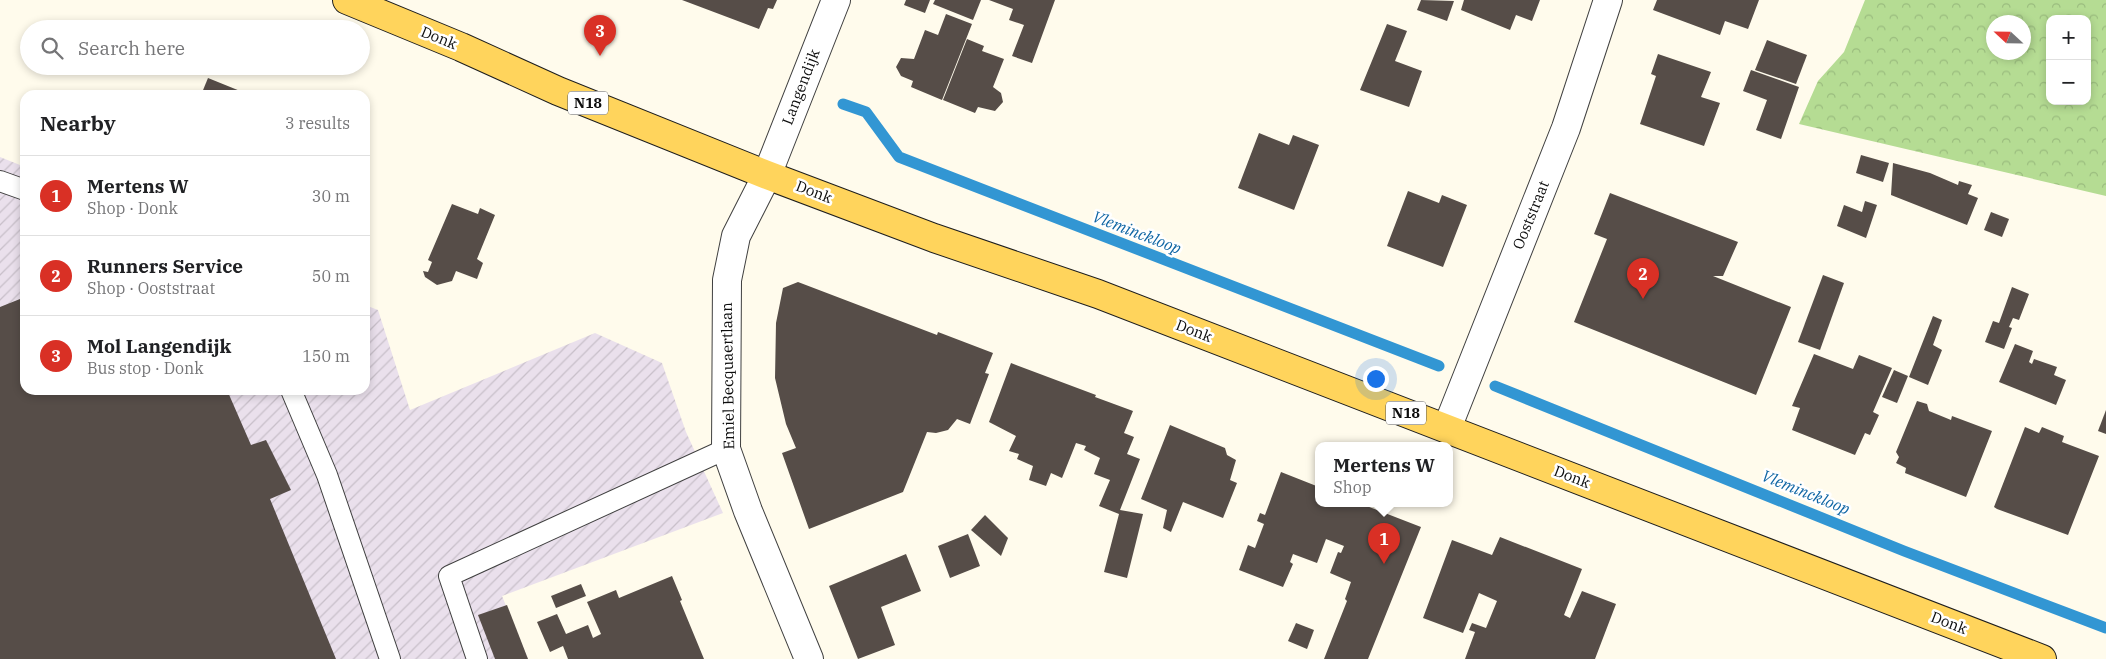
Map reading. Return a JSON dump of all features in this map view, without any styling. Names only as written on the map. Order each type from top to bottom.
[{"type":"main road","name":"Donk","points":[[348,0],[461,47],[558,91],[767,175],[934,238],[1098,294],[2042,659]]},
{"type":"street","name":"Langendijk","points":[[767,175],[836,0]]},
{"type":"street","name":"Ooststraat","points":[[1447,428],[1566,128],[1608,0]]},
{"type":"street","name":"Emiel Becquaertlaan","points":[[767,175],[736,236],[727,280],[726,449],[748,511],[809,659]]},
{"type":"lane","points":[[0,181],[20,188]]},
{"type":"lane","points":[[293,395],[328,475],[390,659]]},
{"type":"lane","points":[[477,659],[449,576],[726,449]]},
{"type":"shaded area","points":[[0,157],[20,165],[20,395],[370,395],[370,307],[378,310],[410,410],[595,333],[662,363],[686,432],[723,513],[502,596],[528,659],[0,659]]},
{"type":"green space","points":[[1865,0],[2106,0],[2106,196],[1799,124],[1818,81],[1844,52]]},
{"type":"building","points":[[682,0],[777,0],[773,9],[768,8],[759,29]]},
{"type":"building","points":[[906,0],[930,0],[925,13],[904,5]]},
{"type":"building","points":[[935,0],[981,0],[973,20],[933,4]]},
{"type":"building","points":[[989,0],[1055,0],[1032,63],[1012,56],[1024,25],[1009,20],[1013,9]]},
{"type":"building","points":[[1421,0],[1454,1],[1447,21],[1417,10]]},
{"type":"building","points":[[1464,0],[1540,0],[1532,21],[1516,15],[1510,30],[1461,10]]},
{"type":"building","points":[[1657,0],[1759,0],[1748,29],[1725,21],[1720,35],[1653,10]]},
{"type":"building","points":[[946,14],[972,24],[942,100],[911,87],[913,81],[901,76],[896,67],[901,58],[914,59],[925,30],[938,35]]},
{"type":"building","points":[[1387,24],[1407,31],[1395,61],[1422,71],[1409,107],[1360,90]]},
{"type":"building","points":[[967,39],[984,46],[982,51],[1004,59],[993,87],[1001,93],[1003,102],[995,111],[978,107],[975,113],[943,100]]},
{"type":"building","points":[[1767,40],[1807,55],[1796,84],[1755,70]]},
{"type":"building","points":[[1658,54],[1711,72],[1701,97],[1720,103],[1704,146],[1640,124],[1656,76],[1651,74]]},
{"type":"building","points":[[1751,70],[1799,87],[1781,139],[1756,130],[1767,100],[1743,91]]},
{"type":"building","points":[[208,78],[238,90],[203,90]]},
{"type":"building","points":[[1259,133],[1289,145],[1293,135],[1319,145],[1294,210],[1238,188]]},
{"type":"building","points":[[1861,155],[1889,163],[1883,182],[1856,173]]},
{"type":"building","points":[[1893,163],[1930,173],[1958,185],[1959,181],[1972,185],[1968,194],[1978,198],[1967,225],[1891,195]]},
{"type":"building","points":[[1408,191],[1439,203],[1442,195],[1467,205],[1443,267],[1387,246]]},
{"type":"building","points":[[1610,193],[1738,242],[1723,276],[1713,276],[1791,307],[1756,395],[1574,322],[1607,239],[1594,234]]},
{"type":"building","points":[[1865,201],[1877,205],[1866,238],[1837,226],[1844,205],[1862,212]]},
{"type":"building","points":[[452,204],[478,214],[480,208],[495,215],[477,259],[483,263],[477,279],[456,271],[452,281],[437,285],[425,277],[423,271],[428,272],[432,262],[428,260]]},
{"type":"building","points":[[1991,212],[2009,219],[2002,237],[1984,230]]},
{"type":"building","points":[[1823,275],[1844,283],[1820,350],[1798,342]]},
{"type":"building","points":[[798,282],[937,335],[938,332],[993,353],[985,373],[989,374],[970,424],[957,419],[948,430],[936,433],[927,432],[903,492],[809,529],[782,453],[796,448],[786,424],[775,378],[776,323],[783,288]]},
{"type":"building","points":[[2012,287],[2029,294],[2019,320],[2013,318],[2009,327],[2012,328],[2004,349],[1985,342],[1993,321],[1999,323]]},
{"type":"building","points":[[20,299],[20,395],[229,395],[251,445],[266,440],[291,490],[270,499],[336,659],[0,659],[0,307]]},
{"type":"building","points":[[1933,316],[1942,320],[1933,345],[1942,350],[1928,385],[1909,377]]},
{"type":"building","points":[[2015,344],[2033,351],[2029,362],[2032,364],[2034,359],[2057,367],[2054,375],[2066,380],[2056,405],[1999,382]]},
{"type":"building","points":[[1814,354],[1853,369],[1859,355],[1892,368],[1873,412],[1879,415],[1870,435],[1865,433],[1855,455],[1792,430],[1800,408],[1792,406]]},
{"type":"building","points":[[1011,363],[1133,411],[1124,433],[1134,437],[1127,454],[1140,459],[1120,510],[1143,514],[1127,578],[1104,572],[1119,514],[1099,506],[1110,480],[1094,474],[1100,458],[1084,450],[1086,446],[1076,443],[1062,478],[1051,473],[1046,486],[1029,480],[1033,466],[1017,459],[1019,454],[1009,451],[1016,436],[989,422]]},
{"type":"building","points":[[1894,370],[1908,376],[1897,403],[1882,397]]},
{"type":"building","points":[[1917,401],[1927,404],[1929,411],[1951,420],[1952,416],[1992,431],[1966,497],[1905,473],[1906,468],[1896,463],[1899,457],[1896,452]]},
{"type":"building","points":[[2106,410],[2106,434],[2098,431]]},
{"type":"building","points":[[1170,425],[1225,448],[1227,455],[1236,460],[1230,480],[1237,483],[1223,518],[1183,502],[1171,532],[1163,528],[1167,510],[1141,499]]},
{"type":"building","points":[[2025,427],[2039,433],[2042,427],[2064,436],[2062,442],[2099,456],[2068,535],[1994,507]]},
{"type":"building","points":[[1281,472],[1315,485],[1315,507],[1369,507],[1421,527],[1368,659],[1324,659],[1347,601],[1345,599],[1351,582],[1330,573],[1338,552],[1341,553],[1344,546],[1326,539],[1317,563],[1293,554],[1290,562],[1293,564],[1283,587],[1239,570],[1248,545],[1255,548],[1264,524],[1257,521],[1260,513],[1265,515]]},
{"type":"building","points":[[985,515],[1008,538],[1001,556],[971,530]]},
{"type":"building","points":[[968,534],[980,566],[950,578],[938,546]]},
{"type":"building","points":[[1500,537],[1582,569],[1564,615],[1570,618],[1582,591],[1616,604],[1595,659],[1465,659],[1475,632],[1469,630],[1472,623],[1486,628],[1497,601],[1479,593],[1463,633],[1423,618],[1452,540],[1492,555]]},
{"type":"building","points":[[906,554],[921,591],[881,607],[895,645],[858,659],[829,586]]},
{"type":"building","points":[[672,576],[682,600],[680,601],[704,659],[568,659],[563,646],[550,652],[537,622],[557,614],[566,634],[588,625],[593,638],[601,634],[587,602],[616,590],[619,598]]},
{"type":"building","points":[[581,584],[586,596],[556,608],[551,596]]},
{"type":"building","points":[[507,605],[528,659],[495,659],[478,615]]},
{"type":"building","points":[[1296,623],[1314,630],[1307,649],[1288,641]]},
{"type":"waterway","name":"Vleminckloop","points":[[843,104],[866,112],[899,157],[1439,366]]},
{"type":"waterway","name":"Vleminckloop","points":[[1495,386],[1904,551],[2106,628]]},
{"type":"place","name":"Mol Langendijk","points":[[600,56]]},
{"type":"place","name":"Runners Service","points":[[1643,299]]},
{"type":"place","name":"Mertens W","points":[[1384,564]]}]
